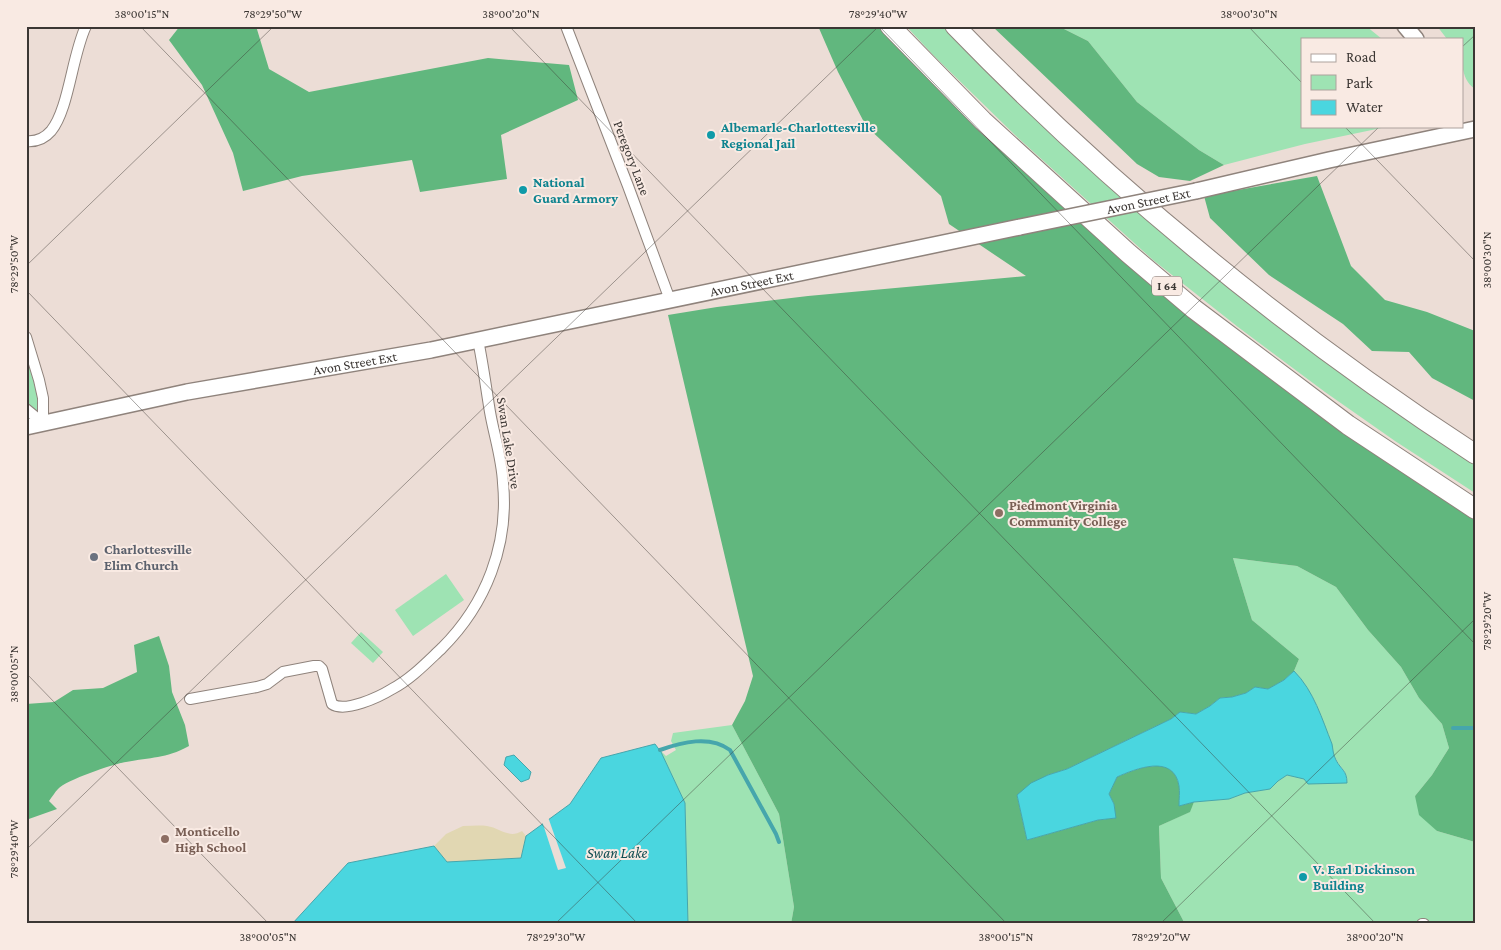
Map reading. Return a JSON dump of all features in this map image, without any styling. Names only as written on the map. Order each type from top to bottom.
[{"type":"highway","name":"I 64","points":[[890,26],[983,122],[1128,253],[1187,303],[1348,425],[1475,509]]},
{"type":"highway","points":[[955,26],[1060,130],[1187,243],[1322,349],[1475,454]]},
{"type":"main road","points":[[1405,26],[1415,38]]},
{"type":"main road","name":"Avon Street Ext","points":[[26,427],[187,392],[331,368],[478,340],[1196,191],[1452,130],[1475,129]]},
{"type":"street","points":[[26,141],[42,138],[54,126],[61,111],[73,62],[86,26]]},
{"type":"street","name":"Peregory Lane","points":[[566,26],[670,300]]},
{"type":"street","points":[[26,337],[40,380],[43,398],[43,423]]},
{"type":"street","name":"Swan Lake Drive","points":[[190,699],[257,687],[267,684],[283,672],[319,666],[322,669],[332,704],[342,708],[366,701],[399,686],[414,675],[456,632],[471,612],[492,574],[504,522],[503,481],[478,340]]},
{"type":"street","points":[[26,409],[43,423]]},
{"type":"green space","points":[[180,26],[256,26],[269,69],[309,92],[488,58],[569,65],[578,100],[501,135],[507,179],[420,192],[412,160],[302,176],[243,191],[233,153],[202,85],[169,40]]},
{"type":"green space","name":"Piedmont Virginia Community College","points":[[818,26],[890,26],[1128,253],[1475,509],[1475,842],[1437,831],[1419,815],[1415,796],[1432,775],[1449,748],[1442,724],[1419,698],[1401,667],[1368,630],[1336,587],[1297,566],[1233,558],[1252,620],[1299,659],[1294,671],[1284,680],[1268,689],[1255,687],[1246,693],[1220,698],[1196,714],[1180,712],[1171,719],[1067,769],[1048,775],[1017,795],[1027,840],[1098,820],[1115,818],[1114,804],[1109,794],[1117,777],[1134,770],[1153,766],[1170,770],[1176,776],[1179,786],[1179,806],[1194,802],[1190,812],[1159,826],[1161,878],[1185,924],[791,924],[794,907],[779,814],[732,725],[745,701],[753,676],[668,315],[808,296],[1026,276],[949,224],[941,196],[866,126],[838,72]]},
{"type":"green space","points":[[906,26],[949,26],[1095,170],[1475,459],[1475,493],[1395,441],[1325,392],[1153,260],[1015,135]]},
{"type":"green space","points":[[992,26],[1058,26],[1088,41],[1137,102],[1199,150],[1224,165],[1190,181],[1159,177],[1137,164]]},
{"type":"green space","points":[[1058,26],[1366,26],[1381,38],[1301,38],[1301,128],[1381,128],[1305,144],[1224,165],[1199,150],[1137,102],[1088,41]]},
{"type":"green space","points":[[1437,26],[1475,26],[1475,89],[1466,79],[1464,73],[1464,38],[1446,38]]},
{"type":"green space","points":[[1317,176],[1351,266],[1385,300],[1427,312],[1475,331],[1475,401],[1432,378],[1409,352],[1372,351],[1343,324],[1269,275],[1210,218],[1204,196]]},
{"type":"green space","points":[[26,337],[43,423],[26,427]]},
{"type":"green space","points":[[1233,558],[1297,566],[1336,587],[1368,630],[1401,667],[1419,698],[1442,724],[1449,748],[1432,775],[1415,796],[1437,831],[1475,842],[1475,924],[1185,924],[1161,878],[1159,826],[1189,812],[1194,802],[1229,799],[1245,793],[1270,789],[1287,775],[1323,783],[1347,783],[1346,775],[1334,756],[1317,706],[1307,687],[1294,671],[1299,659],[1252,620]]},
{"type":"green space","points":[[446,574],[464,600],[413,636],[395,610]]},
{"type":"green space","points":[[361,632],[383,652],[373,663],[351,643]]},
{"type":"green space","points":[[159,636],[169,666],[172,692],[185,725],[189,746],[165,755],[111,766],[70,781],[58,789],[49,801],[57,809],[26,820],[26,704],[54,702],[73,690],[103,688],[137,672],[134,645]]},
{"type":"green space","points":[[732,725],[779,814],[794,907],[791,924],[688,924],[685,803],[660,750],[666,756],[676,750],[671,741],[673,733]]},
{"type":"sand","points":[[463,826],[487,826],[513,834],[522,831],[526,836],[521,858],[447,862],[434,846],[446,834]]},
{"type":"water","points":[[1294,671],[1307,687],[1317,706],[1332,744],[1335,758],[1345,773],[1347,783],[1308,784],[1304,779],[1287,775],[1270,789],[1245,793],[1229,799],[1194,802],[1179,806],[1179,788],[1176,776],[1170,770],[1153,766],[1134,770],[1117,777],[1109,794],[1114,804],[1116,818],[1098,820],[1027,840],[1017,795],[1031,783],[1067,769],[1171,719],[1180,712],[1196,714],[1220,698],[1246,693],[1255,687],[1268,689],[1284,680]]},
{"type":"water","name":"Swan Lake","points":[[655,744],[661,752],[685,803],[688,924],[292,924],[348,863],[434,846],[447,862],[521,858],[526,836],[570,804],[601,758]]},
{"type":"water","points":[[514,755],[531,772],[529,779],[521,782],[504,765],[506,757]]},
{"type":"pier","points":[[548,817],[566,868],[558,870],[542,821]]},
{"type":"waterway","points":[[1453,728],[1475,728]]},
{"type":"waterway","points":[[660,750],[696,741],[722,745],[730,750],[779,842]]},
{"type":"place","name":"Albemarle-Charlottesville Regional Jail","points":[[711,135]]},
{"type":"place","name":"National Guard Armory","points":[[523,190]]},
{"type":"place","name":"Piedmont Virginia Community College","points":[[999,513]]},
{"type":"place","name":"Charlottesville Elim Church","points":[[94,557]]},
{"type":"place","name":"Monticello High School","points":[[165,839]]},
{"type":"place","name":"V. Earl Dickinson Building","points":[[1303,877]]}]
